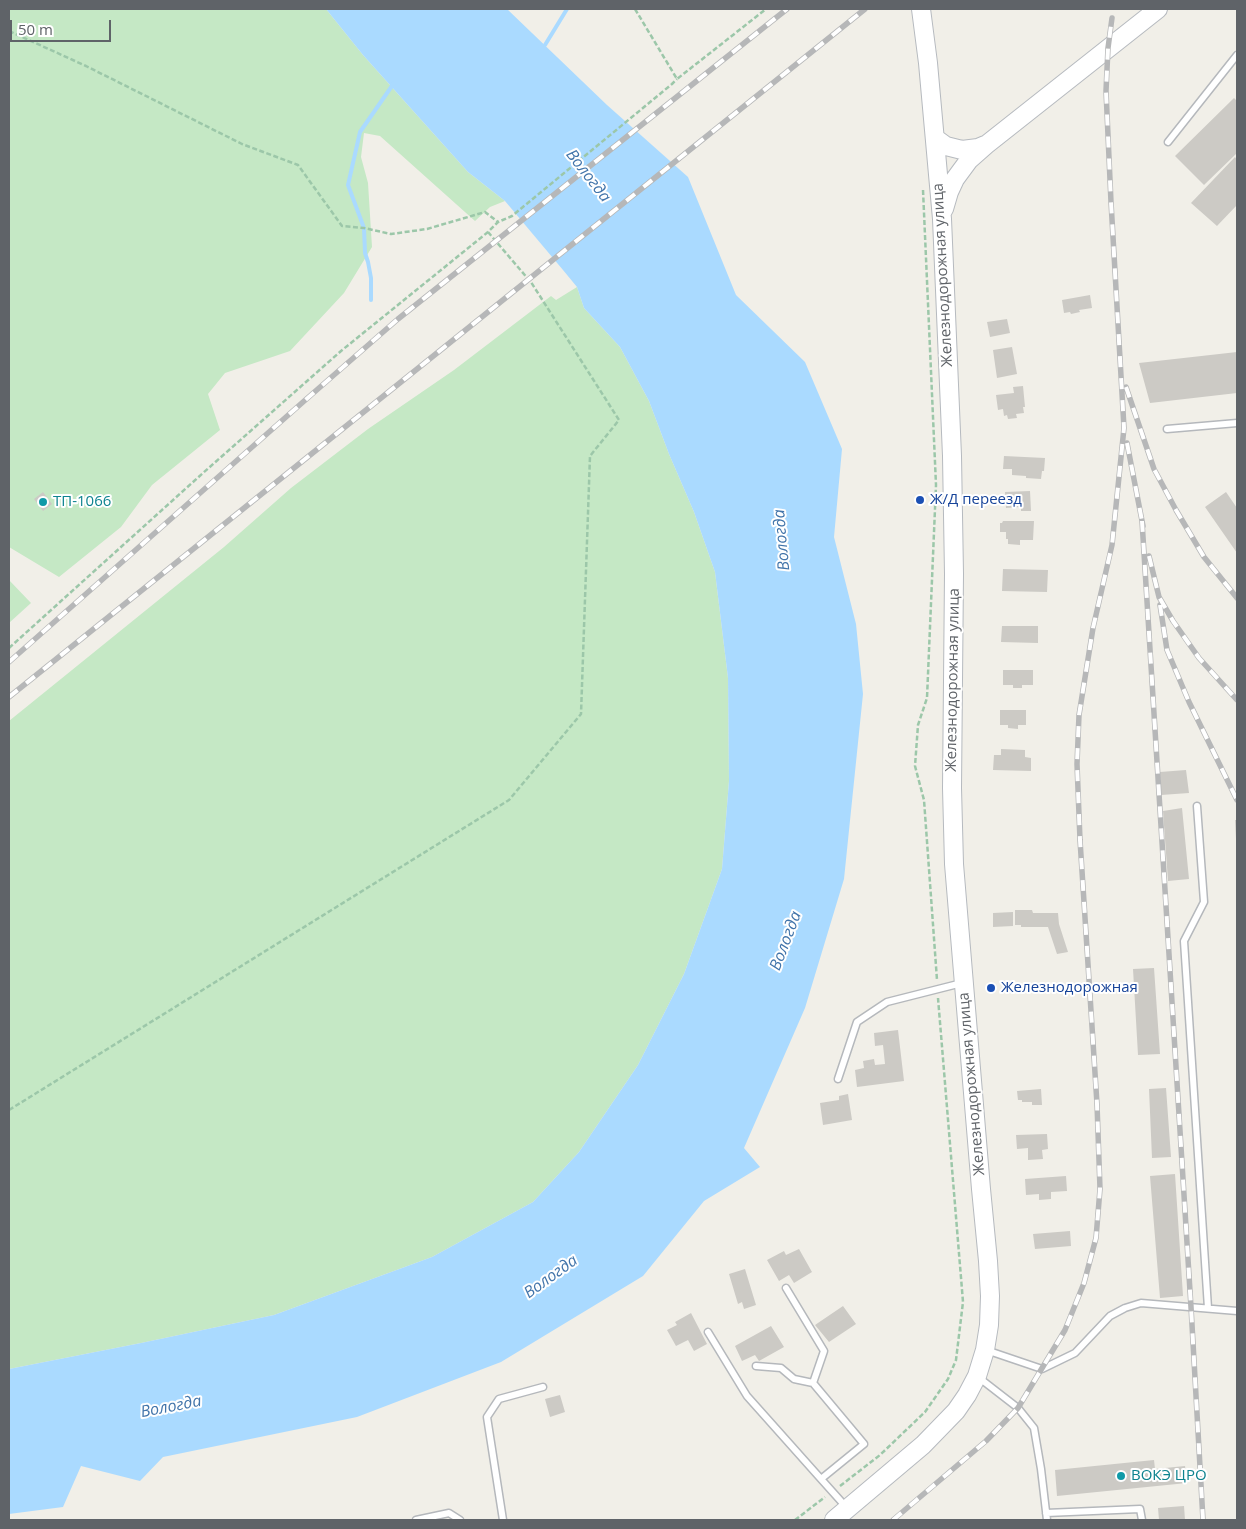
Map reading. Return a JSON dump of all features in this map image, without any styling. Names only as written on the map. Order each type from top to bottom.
[{"type":"main road","name":"Железнодорожная улица","points":[[834,1520],[923,1446],[956,1411],[977,1376],[985,1350],[989,1325],[988,1261],[954,864],[952,788],[954,508],[942,219],[928,63],[921,9]]},
{"type":"main road","points":[[942,219],[945,204],[955,179],[969,160],[1158,9]]},
{"type":"main road","points":[[935,138],[946,146],[962,150],[986,145]]},
{"type":"lane","points":[[1168,142],[1237,55]]},
{"type":"lane","points":[[1166,429],[1237,423]]},
{"type":"lane","points":[[1197,806],[1204,902],[1184,941],[1208,1308]]},
{"type":"lane","points":[[838,1079],[857,1022],[887,1002],[963,982]]},
{"type":"lane","points":[[786,1288],[824,1351],[813,1384]]},
{"type":"lane","points":[[985,1350],[1042,1369],[1075,1352],[1110,1316],[1125,1308],[1141,1303],[1237,1311]]},
{"type":"lane","points":[[708,1332],[747,1396],[848,1509]]},
{"type":"lane","points":[[756,1366],[781,1368],[794,1379],[813,1384],[864,1444],[821,1479]]},
{"type":"lane","points":[[977,1376],[1018,1408],[1034,1428],[1047,1520]]},
{"type":"lane","points":[[503,1520],[487,1417],[499,1399],[543,1387]]},
{"type":"lane","points":[[1046,1513],[1140,1509],[1142,1520]]},
{"type":"lane","points":[[416,1520],[449,1513],[460,1520]]},
{"type":"path","points":[[635,9],[676,79]]},
{"type":"path","points":[[9,648],[203,472],[341,351],[498,222],[512,216],[676,79],[766,9]]},
{"type":"path","points":[[9,31],[86,66],[242,144],[298,165],[342,226],[364,228],[391,234],[427,229],[485,212],[498,222]]},
{"type":"path","points":[[795,1520],[880,1455],[926,1412],[948,1379],[956,1360],[963,1302],[937,989],[924,800],[915,766],[918,725],[927,698],[936,485],[922,188]]},
{"type":"path","points":[[9,1110],[509,800],[581,714],[590,456],[619,420],[529,279],[488,232]]},
{"type":"green space","points":[[9,9],[326,9],[363,55],[468,172],[505,201],[490,207],[475,221],[380,136],[364,133],[361,157],[368,183],[372,247],[344,293],[290,351],[225,373],[208,394],[220,430],[152,485],[121,527],[59,577],[9,547]]},
{"type":"green space","points":[[577,287],[584,308],[620,347],[649,401],[694,512],[715,572],[728,678],[729,781],[722,869],[684,974],[638,1065],[579,1152],[533,1202],[432,1257],[274,1315],[9,1369],[9,721],[224,547],[291,488],[368,429],[454,370],[551,296],[556,300]]},
{"type":"green space","points":[[9,580],[31,603],[9,623]]},
{"type":"water","name":"Вологда","points":[[326,9],[507,9],[607,105],[688,177],[736,295],[805,362],[842,449],[834,537],[856,624],[863,694],[844,879],[805,1008],[744,1148],[760,1167],[704,1201],[643,1276],[501,1362],[357,1417],[163,1457],[140,1481],[81,1466],[63,1507],[9,1514],[9,1369],[274,1315],[432,1257],[533,1202],[579,1152],[638,1065],[684,974],[722,869],[729,781],[728,678],[715,572],[694,512],[649,401],[620,347],[584,308],[577,287],[563,270],[505,201],[468,172],[363,55]]},
{"type":"building","points":[[1234,98],[1237,101],[1237,153],[1204,185],[1175,156]]},
{"type":"building","points":[[1235,157],[1237,160],[1237,205],[1217,226],[1191,203]]},
{"type":"building","points":[[1090,295],[1092,308],[1079,310],[1080,312],[1071,314],[1070,312],[1064,313],[1062,300]]},
{"type":"building","points":[[1007,319],[1010,333],[990,337],[987,322]]},
{"type":"building","points":[[1012,347],[1017,374],[997,378],[993,350]]},
{"type":"building","points":[[1237,352],[1237,393],[1150,403],[1139,363]]},
{"type":"building","points":[[1023,386],[1024,413],[1016,414],[1017,418],[1008,419],[1007,415],[1004,416],[1003,409],[998,410],[996,395],[1014,393],[1013,387]]},
{"type":"building","points":[[1004,456],[1045,458],[1041,479],[1012,475],[1012,469],[1003,469]]},
{"type":"building","points":[[1030,491],[1031,511],[1021,511],[1021,507],[1006,508],[1005,492]]},
{"type":"building","name":"ТП-1066","points":[[43,492],[52,504],[43,511],[34,499]]},
{"type":"building","points":[[1226,492],[1237,508],[1237,553],[1205,507]]},
{"type":"building","points":[[1003,521],[1034,521],[1033,540],[1020,540],[1020,545],[1008,544],[1006,532],[1000,532],[1000,523]]},
{"type":"building","points":[[1003,569],[1048,570],[1047,592],[1002,591]]},
{"type":"building","points":[[1002,626],[1038,626],[1038,643],[1001,642]]},
{"type":"building","points":[[1003,670],[1033,670],[1033,685],[1022,685],[1022,688],[1013,688],[1013,685],[1003,685]]},
{"type":"building","points":[[1000,710],[1026,710],[1026,725],[1018,725],[1018,729],[1008,728],[1008,725],[1000,725]]},
{"type":"building","points":[[1001,749],[1025,750],[1025,757],[1031,758],[1031,771],[993,770],[994,755],[1001,755]]},
{"type":"building","points":[[1186,770],[1189,793],[1161,795],[1160,772]]},
{"type":"building","points":[[1182,808],[1189,879],[1168,881],[1163,811]]},
{"type":"building","points":[[1235,820],[1237,820],[1237,839],[1236,839]]},
{"type":"building","points":[[1015,910],[1032,910],[1033,913],[1058,913],[1059,924],[1068,952],[1057,954],[1048,927],[1021,927],[1021,925],[1015,925]]},
{"type":"building","points":[[1013,912],[1013,926],[993,927],[993,913]]},
{"type":"building","points":[[1154,968],[1160,1054],[1138,1055],[1133,969]]},
{"type":"building","points":[[898,1030],[904,1081],[857,1087],[855,1070],[864,1068],[863,1061],[874,1059],[875,1065],[885,1064],[883,1045],[875,1046],[874,1033]]},
{"type":"building","points":[[1166,1088],[1171,1157],[1152,1158],[1149,1089]]},
{"type":"building","points":[[1041,1089],[1042,1105],[1032,1105],[1032,1102],[1018,1100],[1017,1091]]},
{"type":"building","points":[[848,1094],[852,1120],[823,1125],[820,1103],[839,1100],[839,1096]]},
{"type":"building","points":[[1047,1134],[1048,1149],[1042,1150],[1043,1159],[1028,1160],[1028,1148],[1017,1149],[1016,1135]]},
{"type":"building","points":[[1175,1174],[1183,1296],[1160,1298],[1150,1176]]},
{"type":"building","points":[[1066,1176],[1067,1191],[1051,1192],[1051,1199],[1039,1200],[1039,1194],[1026,1195],[1025,1179]]},
{"type":"building","points":[[1070,1231],[1071,1246],[1035,1249],[1033,1234]]},
{"type":"building","points":[[799,1249],[812,1272],[794,1283],[789,1275],[779,1281],[767,1260],[784,1251],[786,1255]]},
{"type":"building","points":[[745,1269],[756,1305],[744,1309],[742,1302],[738,1304],[729,1274]]},
{"type":"building","points":[[843,1306],[856,1324],[829,1342],[815,1325]]},
{"type":"building","points":[[691,1313],[707,1344],[694,1351],[688,1340],[676,1346],[667,1330],[677,1325],[675,1322]]},
{"type":"building","points":[[771,1326],[784,1347],[759,1361],[755,1355],[742,1361],[735,1346]]},
{"type":"building","points":[[560,1395],[565,1412],[550,1417],[545,1399]]},
{"type":"building","name":"ВОКЭ ЦРО","points":[[1154,1460],[1155,1469],[1185,1466],[1187,1483],[1057,1496],[1055,1470]]},
{"type":"building","points":[[1184,1506],[1185,1520],[1159,1520],[1158,1508]]},
{"type":"waterway","points":[[545,45],[567,9]]},
{"type":"waterway","points":[[371,300],[371,278],[365,253],[364,228],[348,185],[360,132],[394,83]]},
{"type":"railway","points":[[9,662],[398,319],[787,9]]},
{"type":"railway","points":[[9,697],[865,9]]},
{"type":"railway","points":[[893,1520],[986,1441],[1018,1408],[1065,1330],[1084,1283],[1096,1238],[1100,1189],[1097,1104],[1077,764],[1079,715],[1093,628],[1112,545],[1124,428],[1106,91],[1108,48],[1112,18]]},
{"type":"railway","points":[[1126,387],[1154,469],[1204,557],[1237,598]]},
{"type":"railway","points":[[1127,443],[1143,526]]},
{"type":"railway","points":[[1142,521],[1203,1520]]},
{"type":"railway","points":[[1149,556],[1159,597],[1173,621],[1199,658],[1237,700]]},
{"type":"railway","points":[[1160,605],[1167,650],[1189,702],[1237,800]]},
{"type":"place","name":"Ж/Д переезд","points":[[920,500]]},
{"type":"place","name":"ТП-1066","points":[[43,502]]},
{"type":"place","name":"Железнодорожная","points":[[991,988]]},
{"type":"place","name":"ВОКЭ ЦРО","points":[[1121,1476]]}]
